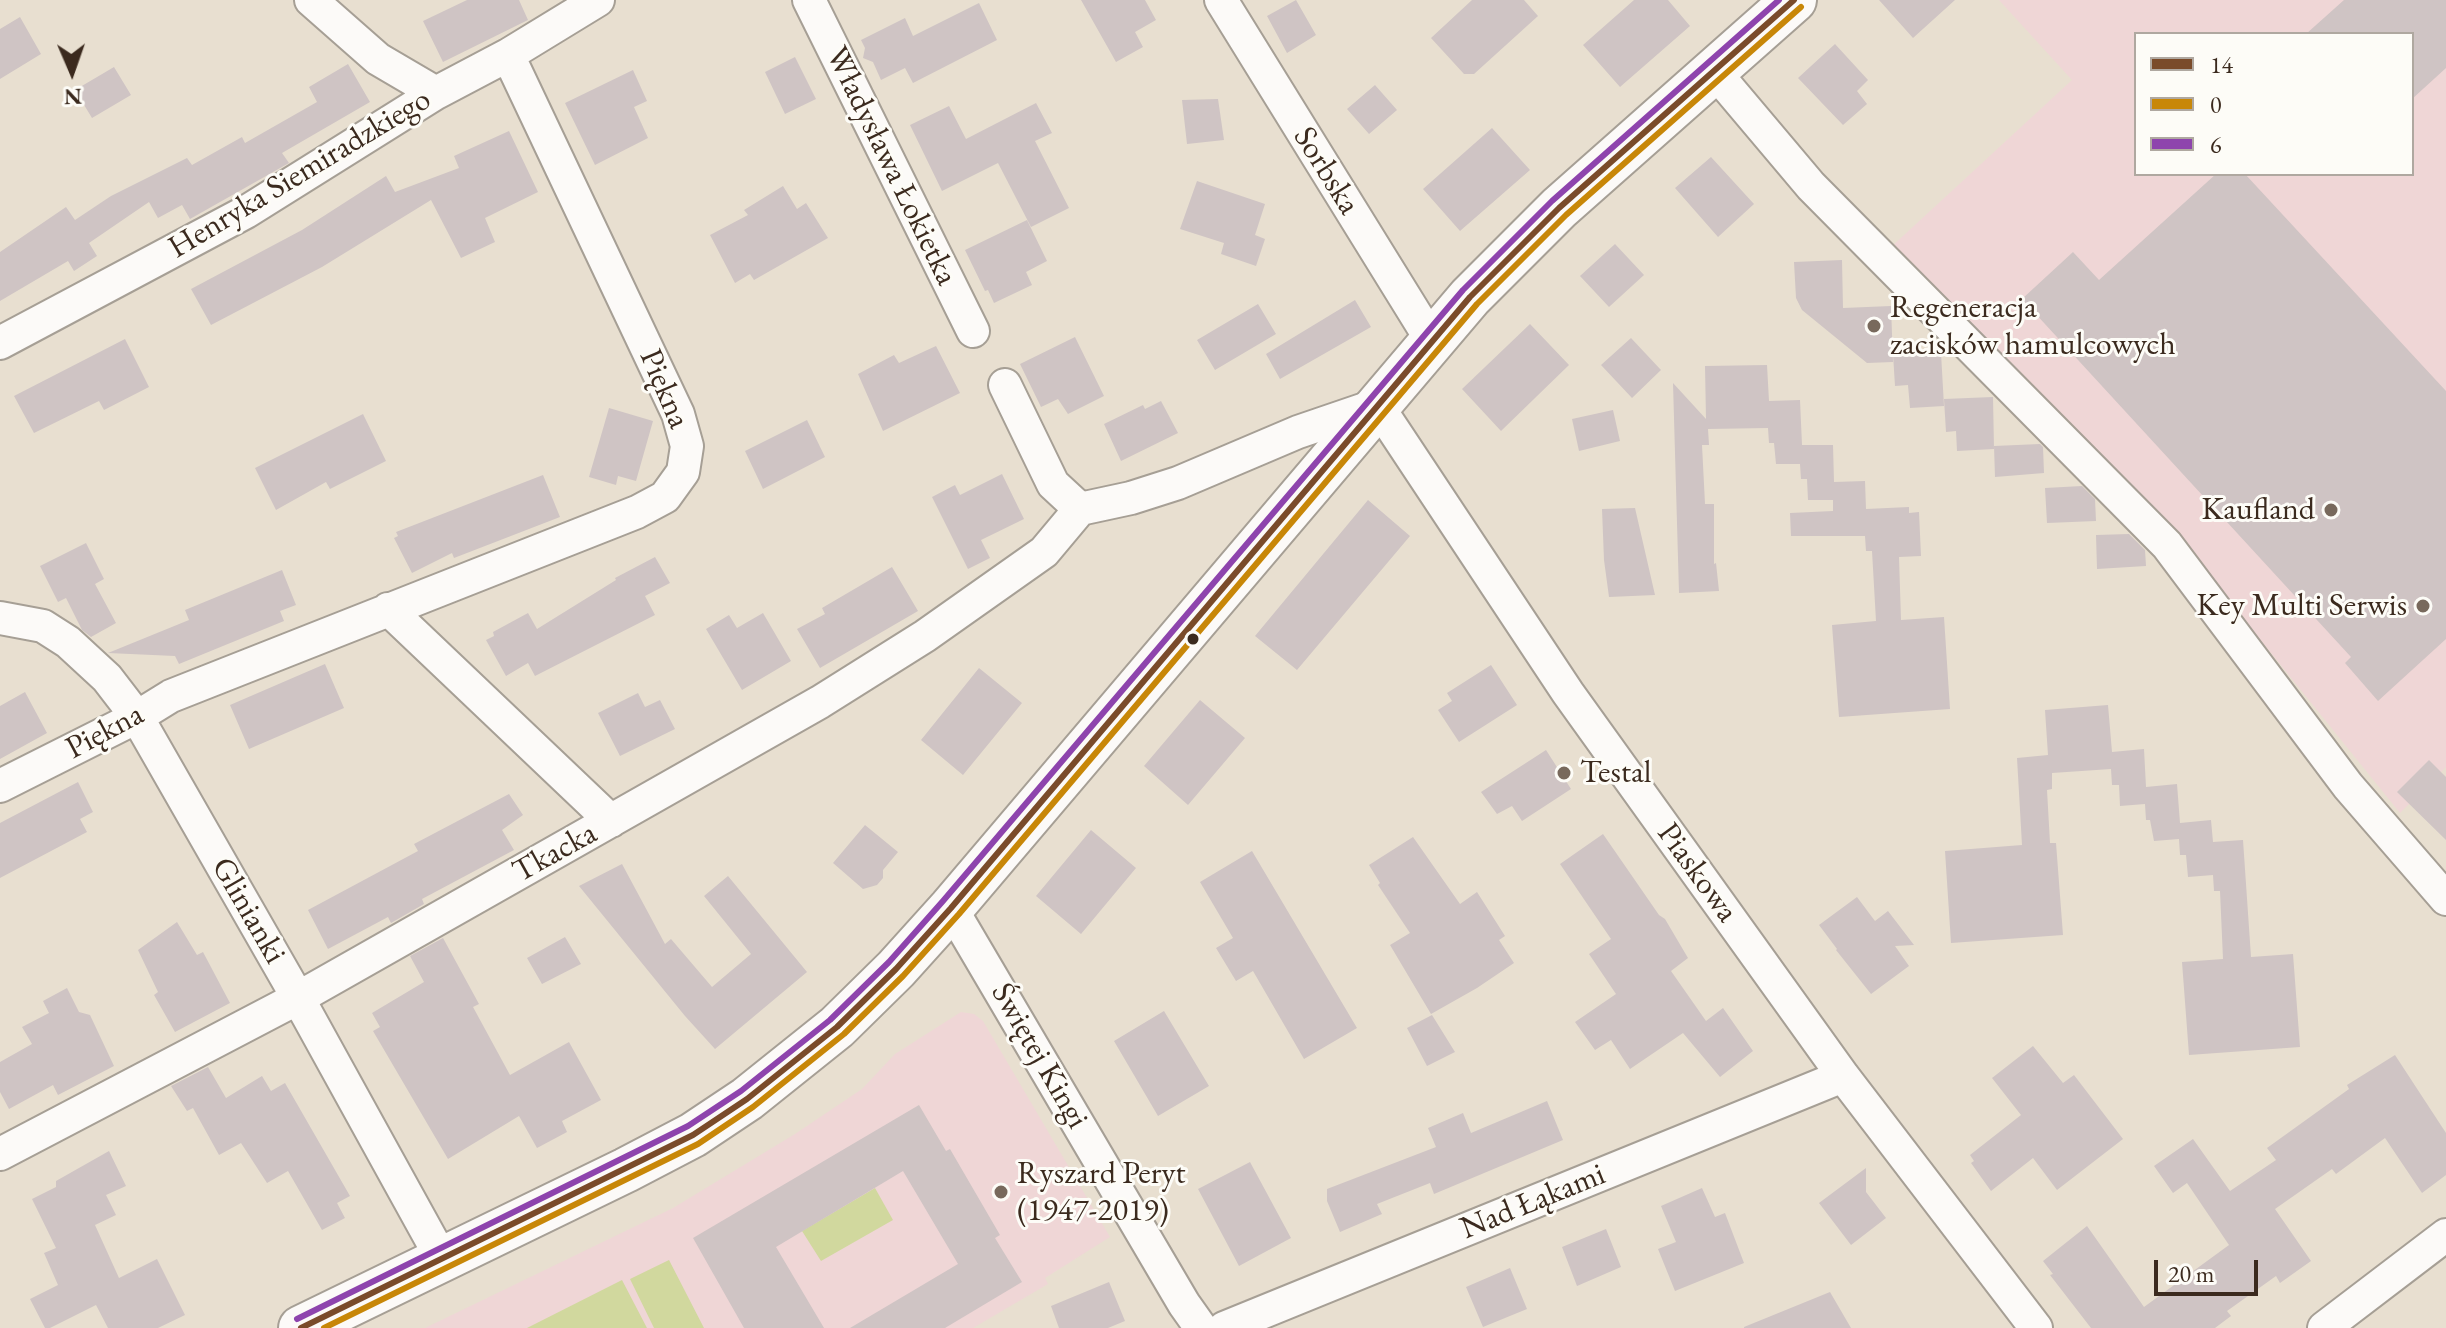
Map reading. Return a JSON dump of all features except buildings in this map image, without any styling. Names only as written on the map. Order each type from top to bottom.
[{"type":"street","points":[[311,0],[378,59],[436,93]]},
{"type":"street","name":"Henryka Siemiradzkiego","points":[[0,343],[246,212],[436,93],[508,55],[598,0]]},
{"type":"street","name":"Władysława Łokietka","points":[[809,0],[973,331]]},
{"type":"street","name":"Sorbska","points":[[1221,0],[1432,341]]},
{"type":"street","points":[[301,1328],[693,1135],[747,1099],[837,1027],[896,969],[951,908],[1470,297],[1559,208],[1794,0]]},
{"type":"street","name":"Piękna","points":[[0,786],[137,717],[171,696],[637,512],[665,497],[683,472],[687,446],[678,414],[508,55]]},
{"type":"street","points":[[1714,71],[1811,186],[2167,545],[2348,786],[2446,899]]},
{"type":"street","points":[[1005,385],[1053,484],[1080,509],[1131,498],[1178,483],[1298,432],[1377,405]]},
{"type":"street","name":"Piaskowa","points":[[1377,405],[1568,693],[1843,1076],[2036,1328]]},
{"type":"street","name":"Tkacka","points":[[0,1154],[298,998],[820,702],[925,636],[1044,552],[1080,509]]},
{"type":"street","points":[[388,609],[611,821]]},
{"type":"street","name":"Glinianki","points":[[0,618],[43,626],[68,642],[107,678],[137,717],[298,998],[442,1259]]},
{"type":"street","name":"Świętej Kingi","points":[[951,908],[1201,1328]]},
{"type":"street","name":"Nad Łąkami","points":[[1224,1328],[1843,1076]]},
{"type":"street","points":[[2324,1328],[2446,1235]]},
{"type":"shaded area","points":[[1999,0],[2446,0],[2446,767],[2400,813],[2179,539],[1890,248],[2072,80]]},
{"type":"shaded area","points":[[961,1012],[974,1014],[983,1021],[1110,1237],[1045,1278],[1048,1284],[973,1328],[425,1328],[673,1208],[862,1089],[895,1054]]},
{"type":"green space","points":[[875,1188],[893,1220],[821,1261],[802,1231]]},
{"type":"green space","points":[[669,1260],[704,1328],[654,1328],[630,1279]]},
{"type":"green space","points":[[622,1280],[647,1328],[527,1328]]},
{"type":"transit line","name":"6","points":[[297,1319],[688,1126],[741,1091],[830,1020],[889,962],[943,901],[1463,290],[1552,201],[1779,0]]},
{"type":"transit line","name":"14","points":[[301,1328],[693,1135],[747,1099],[837,1027],[896,969],[951,908],[1470,297],[1559,208],[1794,0]]},
{"type":"transit line","name":"0","points":[[324,1328],[698,1144],[753,1107],[844,1034],[903,976],[959,914],[1477,304],[1566,215],[1801,7]]},
{"type":"place","name":"Regeneracja zacisków hamulcowych","points":[[1874,326]]},
{"type":"place","name":"Kaufland","points":[[2331,510]]},
{"type":"place","name":"Key Multi Serwis","points":[[2423,606]]},
{"type":"place","name":"Testal","points":[[1564,773]]},
{"type":"place","name":"Ryszard Peryt (1947-2019)","points":[[1001,1192]]}]
